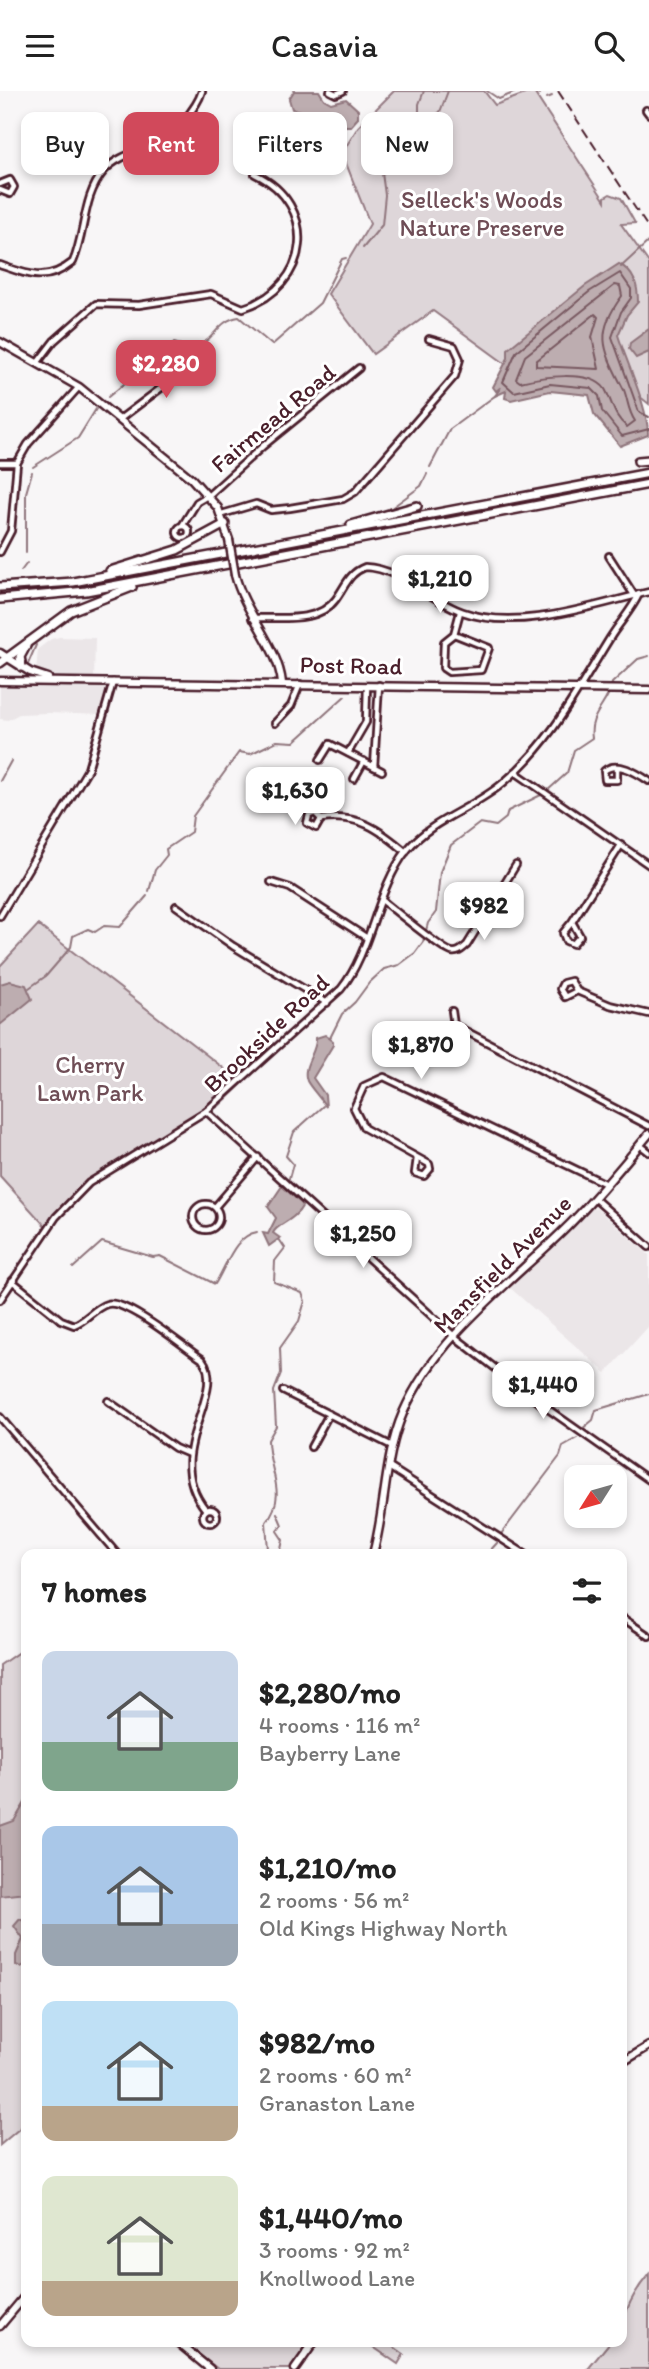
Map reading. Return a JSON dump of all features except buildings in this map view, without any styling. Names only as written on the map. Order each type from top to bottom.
[{"type":"highway","points":[[638,461],[649,460]]},
{"type":"highway","points":[[0,587],[57,584],[649,473]]},
{"type":"highway","points":[[0,599],[70,594],[649,484]]},
{"type":"highway","points":[[279,543],[417,506]]},
{"type":"highway","points":[[57,584],[168,554],[225,524]]},
{"type":"highway","points":[[0,663],[86,603],[167,576]]},
{"type":"highway","points":[[22,667],[20,657],[29,641]]},
{"type":"main road","points":[[0,342],[79,387],[209,495],[222,514],[235,575],[251,618],[279,665],[282,683]]},
{"type":"main road","name":"Post Road","points":[[0,653],[22,667],[53,680]]},
{"type":"main road","name":"Post Road","points":[[0,681],[649,690]]},
{"type":"main road","name":"Mansfield Avenue","points":[[374,1549],[392,1446],[405,1409],[419,1384],[455,1336],[491,1296],[594,1198],[649,1134]]},
{"type":"main road","points":[[627,2059],[649,2046]]},
{"type":"main road","points":[[0,2326],[21,2301]]},
{"type":"main road","points":[[183,2347],[210,2369]]},
{"type":"main road","points":[[295,2369],[311,2347]]},
{"type":"street","points":[[0,265],[35,277],[45,277],[73,262],[89,197],[104,171],[117,159],[161,142],[193,108],[202,91]]},
{"type":"street","points":[[330,91],[335,94],[343,91]]},
{"type":"street","points":[[38,362],[54,341],[96,304],[138,305],[211,294],[243,308],[274,289],[292,271],[300,255],[299,227],[294,212],[277,187],[257,175]]},
{"type":"street","points":[[0,184],[10,180],[14,187],[7,194],[0,190]]},
{"type":"street","points":[[222,514],[256,504],[271,510],[290,508],[343,499],[355,492],[450,384],[459,367],[460,359],[454,346],[429,339]]},
{"type":"street","points":[[120,419],[197,361]]},
{"type":"street","name":"Fairmead Road","points":[[182,526],[194,505],[359,368]]},
{"type":"street","points":[[0,552],[11,531],[17,463],[29,444],[79,387]]},
{"type":"street","points":[[0,463],[17,463]]},
{"type":"street","points":[[609,556],[637,595]]},
{"type":"street","points":[[251,618],[302,617],[321,612],[335,600],[350,576],[365,567],[382,570],[460,612],[498,619],[552,614],[649,592]]},
{"type":"street","name":"Brookside Road","points":[[0,1300],[56,1217],[89,1182],[206,1111],[327,1003],[354,973],[406,852],[424,833],[488,794],[540,748],[581,688],[637,595]]},
{"type":"street","points":[[454,634],[489,648],[481,670],[449,672],[443,668],[444,642],[454,634],[460,612]]},
{"type":"street","points":[[0,916],[88,769],[113,682]]},
{"type":"street","points":[[275,723],[291,706],[300,684]]},
{"type":"street","points":[[348,753],[366,722],[367,685]]},
{"type":"street","points":[[374,767],[379,685]]},
{"type":"street","points":[[366,716],[377,715]]},
{"type":"street","points":[[320,760],[330,744],[382,771]]},
{"type":"street","points":[[354,779],[364,761]]},
{"type":"street","points":[[617,769],[632,769],[649,781]]},
{"type":"street","points":[[515,772],[649,865]]},
{"type":"street","points":[[321,818],[346,817],[366,822],[406,852]]},
{"type":"street","points":[[572,922],[580,936],[573,944],[566,941],[563,933],[621,845]]},
{"type":"street","points":[[383,901],[450,952],[459,952],[467,945],[516,865]]},
{"type":"street","points":[[271,882],[298,893],[367,938]]},
{"type":"street","points":[[176,906],[233,946],[327,1003]]},
{"type":"street","points":[[577,991],[610,1005],[649,1014]]},
{"type":"street","points":[[452,1011],[454,1025],[649,1126]]},
{"type":"street","points":[[417,1157],[415,1173],[424,1177],[430,1166],[417,1157],[364,1128],[354,1108],[364,1086],[384,1077],[606,1184]]},
{"type":"street","points":[[206,1111],[455,1336],[548,1409],[649,1480]]},
{"type":"street","points":[[640,1145],[649,1152]]},
{"type":"street","points":[[215,1207],[258,1157]]},
{"type":"street","points":[[594,1198],[649,1247]]},
{"type":"street","points":[[207,1204],[215,1207],[219,1218],[216,1225],[209,1230],[198,1227],[194,1220],[196,1209],[207,1204]]},
{"type":"street","points":[[12,1281],[61,1320],[74,1325],[84,1321],[102,1305],[119,1304],[202,1359],[208,1367],[209,1385],[193,1430],[189,1454],[193,1490],[206,1510]]},
{"type":"street","points":[[283,1391],[392,1446]]},
{"type":"street","points":[[108,1401],[174,1448],[189,1454]]},
{"type":"street","points":[[311,1447],[329,1415]]},
{"type":"street","points":[[0,1417],[113,1549]]},
{"type":"street","points":[[389,1467],[517,1549]]},
{"type":"street","points":[[627,1621],[649,1636]]},
{"type":"shaded area","points":[[95,638],[94,682],[111,683],[102,715],[19,714],[8,720],[0,719],[0,682],[35,683],[38,649],[51,639]]},
{"type":"shaded area","points":[[596,1208],[649,1255],[649,1326],[606,1373],[508,1286],[589,1210]]},
{"type":"green space","name":"Selleck's Woods Nature Preserve","points":[[394,91],[484,91],[495,105],[533,91],[605,201],[605,197],[610,194],[621,198],[635,223],[621,224],[649,263],[649,404],[589,356],[522,376],[433,311],[373,354],[328,294],[370,224],[347,166],[347,145],[361,124],[361,175],[453,175],[453,112],[373,112]]},
{"type":"green space","name":"Cherry Lawn Park","points":[[38,925],[243,1083],[219,1106],[82,1189],[48,1229],[0,1176],[0,966]]},
{"type":"green space","points":[[21,1650],[21,2127],[0,2145],[0,1665]]},
{"type":"green space","points":[[649,2274],[649,2369],[588,2369],[606,2347],[627,2347],[627,2311]]},
{"type":"green space","points":[[189,2347],[305,2347],[290,2369],[218,2369]]},
{"type":"green space","points":[[373,2347],[394,2347],[404,2354],[398,2364]]},
{"type":"water","points":[[294,91],[319,91],[324,99],[331,103],[346,99],[358,110],[358,118],[351,126],[347,126],[347,112],[305,112],[292,109],[289,99]]},
{"type":"water","points":[[619,264],[632,275],[637,290],[638,302],[627,315],[618,335],[641,399],[648,435],[620,446],[594,414],[589,395],[550,391],[511,400],[505,398],[506,391],[495,396],[501,387],[496,391],[493,387],[508,358],[508,349],[585,286]]},
{"type":"water","points":[[649,329],[649,352],[636,358],[629,349],[630,343]]},
{"type":"water","points":[[258,779],[287,780],[290,783],[273,802],[254,793],[253,785]]},
{"type":"water","points":[[10,981],[26,985],[32,999],[0,1025],[0,984]]},
{"type":"water","points":[[325,1035],[333,1041],[333,1045],[313,1078],[325,1095],[326,1107],[308,1084],[306,1075],[316,1038]]},
{"type":"water","points":[[282,1186],[303,1205],[295,1215],[275,1230],[273,1233],[280,1238],[269,1246],[263,1233],[268,1234],[276,1218],[268,1207]]},
{"type":"water","points":[[21,1809],[21,1894],[0,1896],[0,1826],[14,1821]]},
{"type":"water","points":[[21,1920],[21,1936],[14,1926]]},
{"type":"water","points":[[21,1944],[21,1967],[16,1965],[16,1955]]},
{"type":"waterway","points":[[419,112],[424,91]]},
{"type":"waterway","points":[[363,248],[382,225],[385,195],[382,173],[389,171],[415,128],[440,112],[448,91]]},
{"type":"waterway","points":[[487,91],[499,99],[518,91]]},
{"type":"waterway","points":[[531,91],[540,94]]},
{"type":"waterway","points":[[547,98],[552,96]]},
{"type":"waterway","points":[[621,267],[649,241]]},
{"type":"waterway","points":[[197,345],[208,340],[226,322],[239,317],[272,345],[320,303],[342,259],[346,258]]},
{"type":"waterway","points":[[108,397],[174,343],[192,348]]},
{"type":"waterway","points":[[430,467],[450,429],[496,395]]},
{"type":"waterway","points":[[33,467],[78,438],[96,409]]},
{"type":"waterway","points":[[26,553],[26,493],[32,472]]},
{"type":"waterway","points":[[390,509],[421,486],[427,474]]},
{"type":"waterway","points":[[21,571],[27,563]]},
{"type":"waterway","points":[[28,664],[36,645]]},
{"type":"waterway","points":[[547,791],[567,773],[574,750],[592,738],[593,722],[612,683],[638,659],[649,656]]},
{"type":"waterway","points":[[149,891],[155,870],[167,855],[166,849],[191,832],[193,816],[239,752],[250,754],[277,741],[294,742],[345,696]]},
{"type":"waterway","points":[[0,781],[11,761]]},
{"type":"waterway","points":[[330,1038],[342,1014],[369,983],[384,969],[399,965],[415,953],[423,942],[428,923],[436,912],[440,872],[451,845],[480,823],[496,826],[506,818],[508,811],[543,794]]},
{"type":"waterway","points":[[29,988],[46,976],[71,947],[73,936],[88,929],[95,932],[104,926],[120,927],[147,896]]},
{"type":"waterway","points":[[288,1182],[293,1164],[286,1156],[294,1132],[323,1106]]},
{"type":"waterway","points":[[73,1268],[102,1242],[153,1257],[160,1256],[215,1284],[237,1245],[242,1239],[257,1232]]},
{"type":"waterway","points":[[268,1549],[266,1522],[273,1512],[277,1492],[268,1440],[276,1426],[274,1391],[281,1373],[280,1348],[299,1321],[305,1301],[302,1293],[274,1282],[275,1261],[285,1248],[279,1239]]},
{"type":"waterway","points":[[582,1429],[593,1420],[596,1410],[649,1394]]},
{"type":"waterway","points":[[501,1534],[560,1456],[563,1446],[577,1438]]},
{"type":"waterway","points":[[277,1513],[282,1525],[277,1531],[283,1540],[281,1549]]},
{"type":"waterway","points":[[492,1549],[497,1543]]},
{"type":"railway","points":[[558,91],[649,229]]}]
